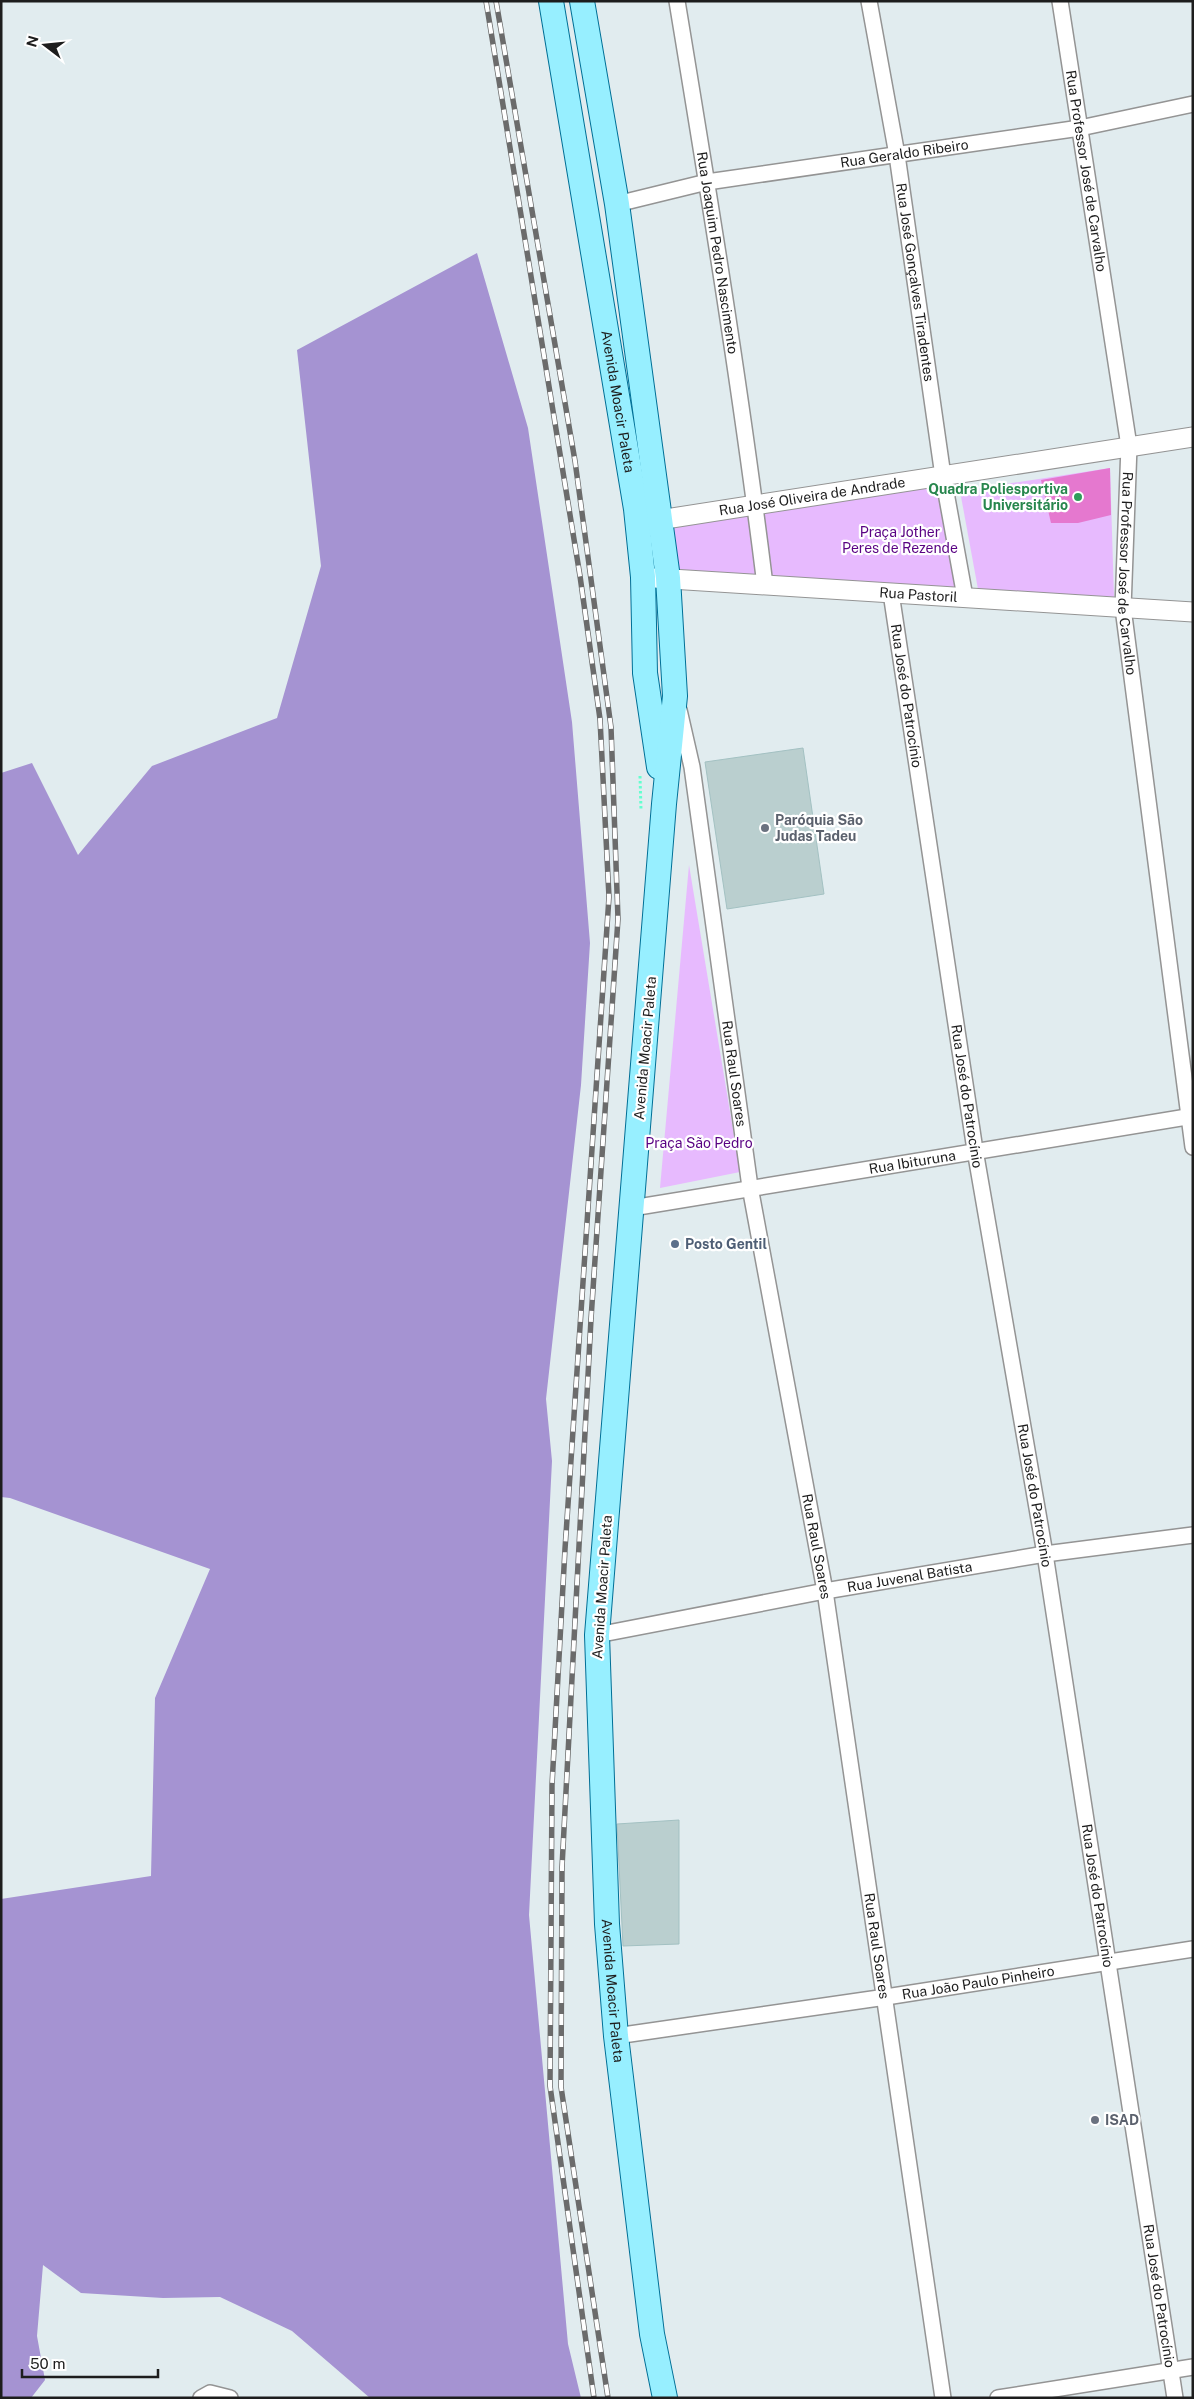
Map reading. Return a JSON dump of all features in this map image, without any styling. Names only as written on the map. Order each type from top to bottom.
[{"type":"main road","name":"Avenida Moacir Paleta","points":[[551,1],[649,521],[668,578],[675,696],[664,804],[597,1635],[606,1924],[616,2036],[651,2324],[665,2398]]},
{"type":"main road","name":"Avenida Moacir Paleta","points":[[582,1],[617,204],[649,521],[643,577],[645,673],[664,804]]},
{"type":"street","name":"Rua Joaquim Pedro Nascimento","points":[[676,1],[707,182],[765,585]]},
{"type":"street","name":"Rua José Gonçalves Tiradentes","points":[[869,1],[897,155],[943,476],[965,597]]},
{"type":"street","name":"Rua Professor José de Carvalho","points":[[1060,1],[1129,446],[1123,608],[1193,1147]]},
{"type":"street","name":"Rua Geraldo Ribeiro","points":[[617,204],[707,182],[1080,128],[1193,104]]},
{"type":"street","name":"Rua José Oliveira de Andrade","points":[[649,521],[1193,437]]},
{"type":"street","name":"Rua Pastoril","points":[[643,577],[1193,612]]},
{"type":"street","name":"Rua José do Patrocínio","points":[[891,593],[975,1150],[1045,1554],[1175,2398]]},
{"type":"street","name":"Rua Raul Soares","points":[[675,696],[692,767],[750,1187],[825,1591],[944,2398]]},
{"type":"street","name":"Rua Ibituruna","points":[[632,1208],[750,1187],[1190,1116]]},
{"type":"street","name":"Rua Juvenal Batista","points":[[597,1635],[825,1591],[1045,1554],[1193,1535]]},
{"type":"street","name":"Rua João Paulo Pinheiro","points":[[616,2036],[886,1997],[1193,1949]]},
{"type":"street","points":[[998,2398],[1193,2367]]},
{"type":"street","points":[[201,2398],[210,2393],[230,2398]]},
{"type":"path","points":[[640,772],[641,819]]},
{"type":"shaded area","points":[[477,253],[528,428],[572,722],[590,943],[581,1085],[546,1399],[552,1461],[529,1915],[568,2344],[581,2398],[370,2398],[292,2331],[220,2297],[163,2298],[81,2293],[43,2265],[37,2336],[45,2380],[31,2398],[1,2398],[1,1899],[151,1876],[155,1698],[210,1569],[10,1498],[1,1497],[1,773],[32,763],[78,855],[152,766],[277,718],[321,566],[297,350]]},
{"type":"shaded area","name":"Quadra Poliesportiva Universitário","points":[[1110,468],[1111,515],[1078,523],[1051,523],[1041,480]]},
{"type":"green space","name":"Praça Jother Peres de Rezende","points":[[1110,468],[1114,597],[978,589],[960,491]]},
{"type":"green space","name":"Praça Jother Peres de Rezende","points":[[940,487],[961,591],[767,584],[760,506]]},
{"type":"green space","points":[[754,508],[762,584],[670,577],[663,522]]},
{"type":"green space","name":"Praça São Pedro","points":[[689,865],[740,1172],[660,1188]]},
{"type":"building","name":"Paróquia São Judas Tadeu","points":[[803,748],[824,894],[727,909],[705,762]]},
{"type":"building","points":[[679,1820],[679,1944],[623,1946],[617,1824]]},
{"type":"railway","points":[[486,1],[580,576],[600,719],[609,897],[565,1549],[552,1785],[550,2086],[594,2398]]},
{"type":"railway","points":[[496,1],[575,461],[611,727],[618,919],[591,1319],[562,1867],[561,2087],[608,2398]]},
{"type":"place","name":"Quadra Poliesportiva Universitário","points":[[1078,497]]},
{"type":"place","name":"Paróquia São Judas Tadeu","points":[[765,828]]},
{"type":"place","name":"Posto Gentil","points":[[675,1244]]},
{"type":"place","name":"ISAD","points":[[1095,2120]]}]
